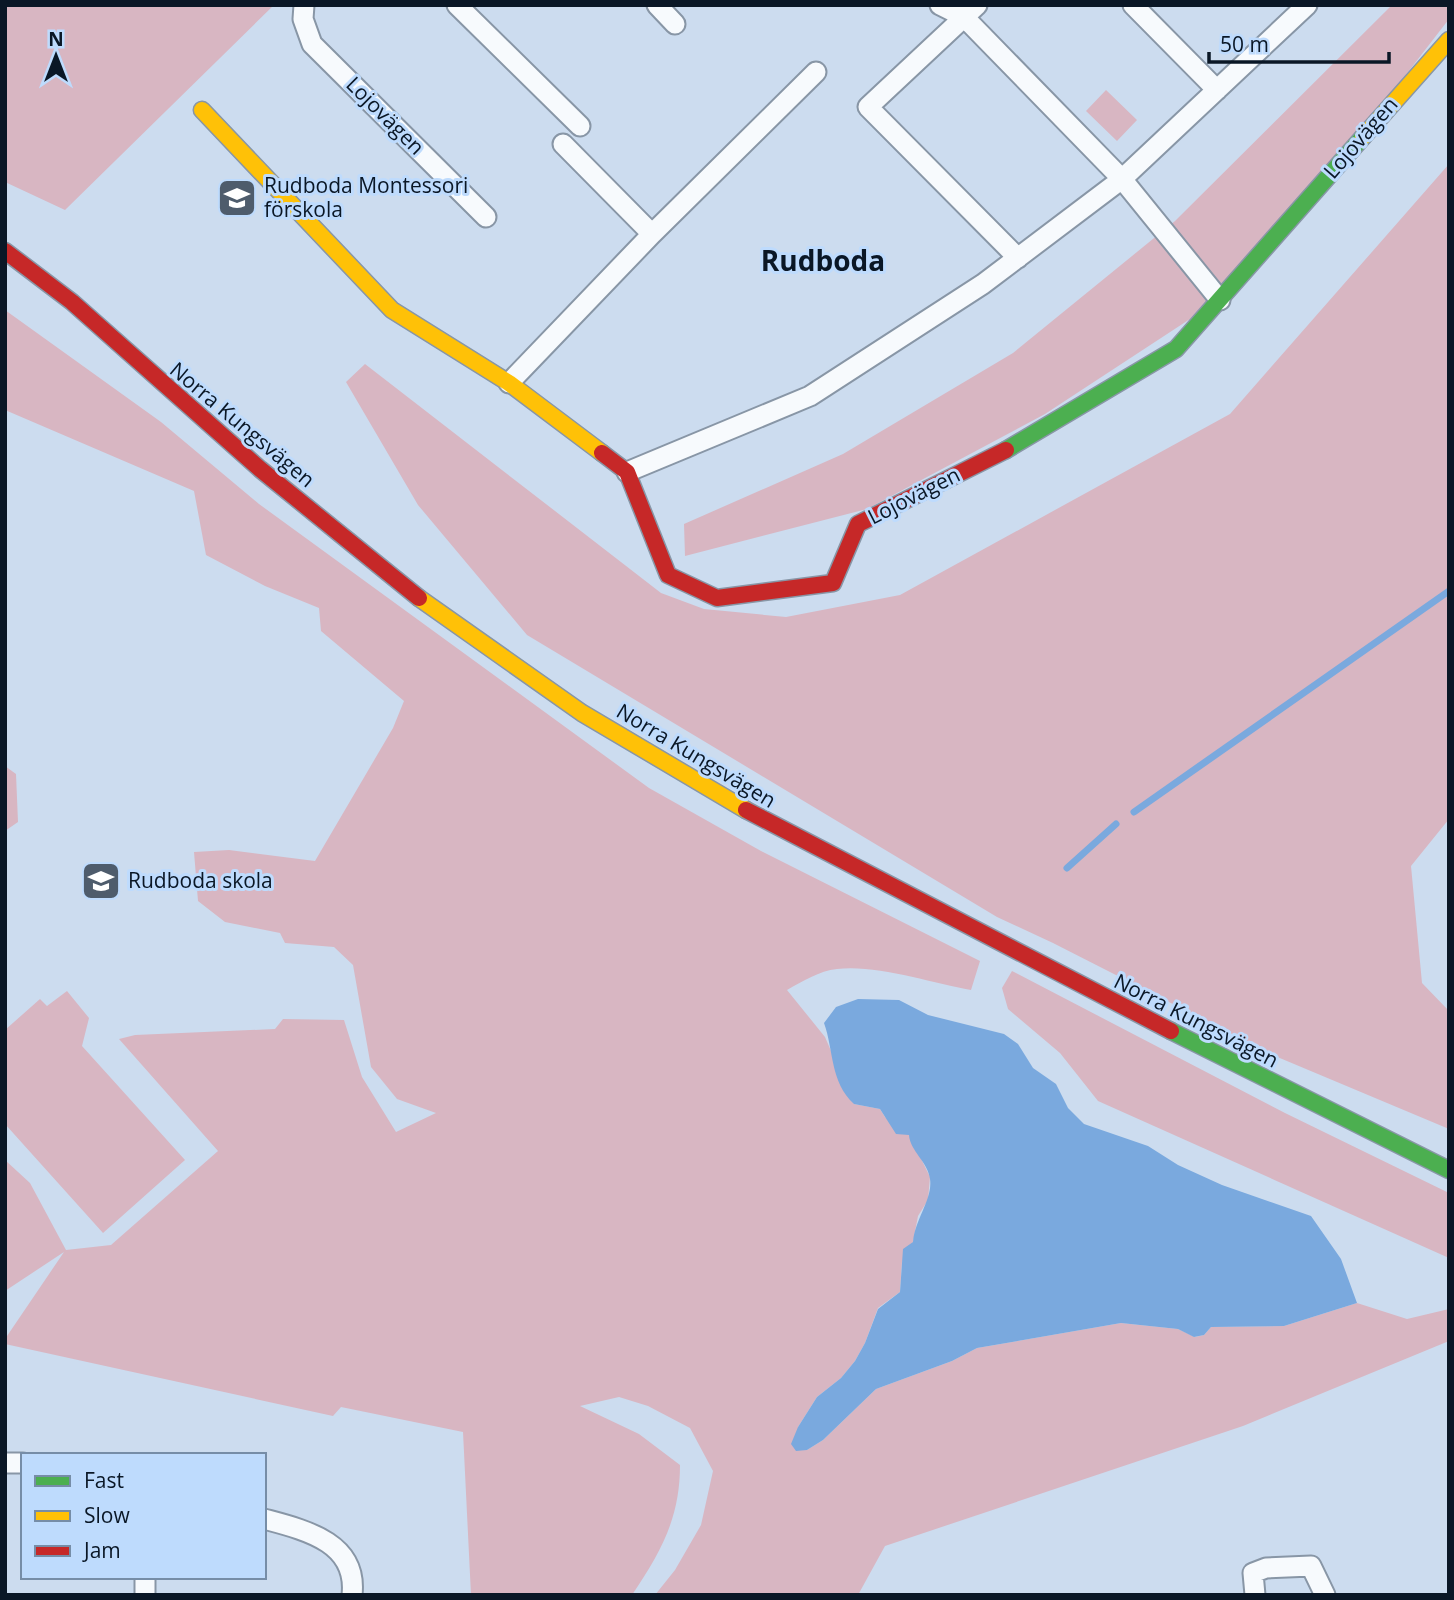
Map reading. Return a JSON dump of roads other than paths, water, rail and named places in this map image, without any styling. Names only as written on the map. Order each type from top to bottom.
[{"type":"main road","name":"Lojovägen","points":[[627,472],[668,575],[717,598],[833,583],[859,524],[1002,452],[1176,349],[1449,40]]},
{"type":"main road","points":[[202,110],[392,310],[509,383],[627,472]]},
{"type":"main road","name":"Norra Kungsvägen","points":[[5,251],[60,293],[243,454],[384,571],[523,674],[676,771],[974,931],[1343,1120],[1449,1170]]},
{"type":"street","name":"Lojovägen","points":[[304,5],[303,19],[312,44],[486,217]]},
{"type":"street","points":[[457,5],[580,126]]},
{"type":"street","points":[[657,5],[675,24]]},
{"type":"street","points":[[940,5],[971,11],[1122,179],[1220,300]]},
{"type":"street","points":[[1133,5],[1217,90]]},
{"type":"street","points":[[627,472],[810,396],[1018,258],[1122,179],[1307,5]]},
{"type":"street","points":[[971,11],[869,107],[1018,258]]},
{"type":"street","points":[[509,383],[652,234],[816,72]]},
{"type":"street","points":[[563,144],[652,234]]},
{"type":"street","points":[[266,1520],[316,1534],[340,1551],[354,1578],[352,1595]]},
{"type":"street","points":[[1255,1595],[1253,1573],[1266,1568],[1311,1566],[1325,1595]]},
{"type":"water","points":[[858,999],[899,1000],[928,1015],[1004,1034],[1018,1044],[1033,1068],[1056,1084],[1068,1108],[1084,1124],[1148,1146],[1178,1165],[1222,1185],[1311,1216],[1341,1259],[1357,1303],[1284,1326],[1211,1327],[1204,1335],[1194,1337],[1178,1329],[1121,1323],[977,1348],[952,1361],[876,1389],[823,1440],[807,1450],[796,1451],[791,1444],[798,1427],[817,1397],[841,1378],[855,1361],[878,1309],[900,1292],[903,1249],[913,1242],[930,1187],[929,1173],[912,1146],[909,1135],[896,1134],[880,1109],[854,1104],[846,1095],[837,1076],[824,1023],[836,1007]]},
{"type":"waterway","points":[[1134,812],[1449,591]]},
{"type":"waterway","points":[[1067,868],[1116,824]]},
{"type":"place","name":"Rudboda Montessori förskola","points":[[237,198]]},
{"type":"place","name":"Rudboda skola","points":[[101,881]]},
{"type":"district","name":"Rudboda","points":[[823,261]]}]
